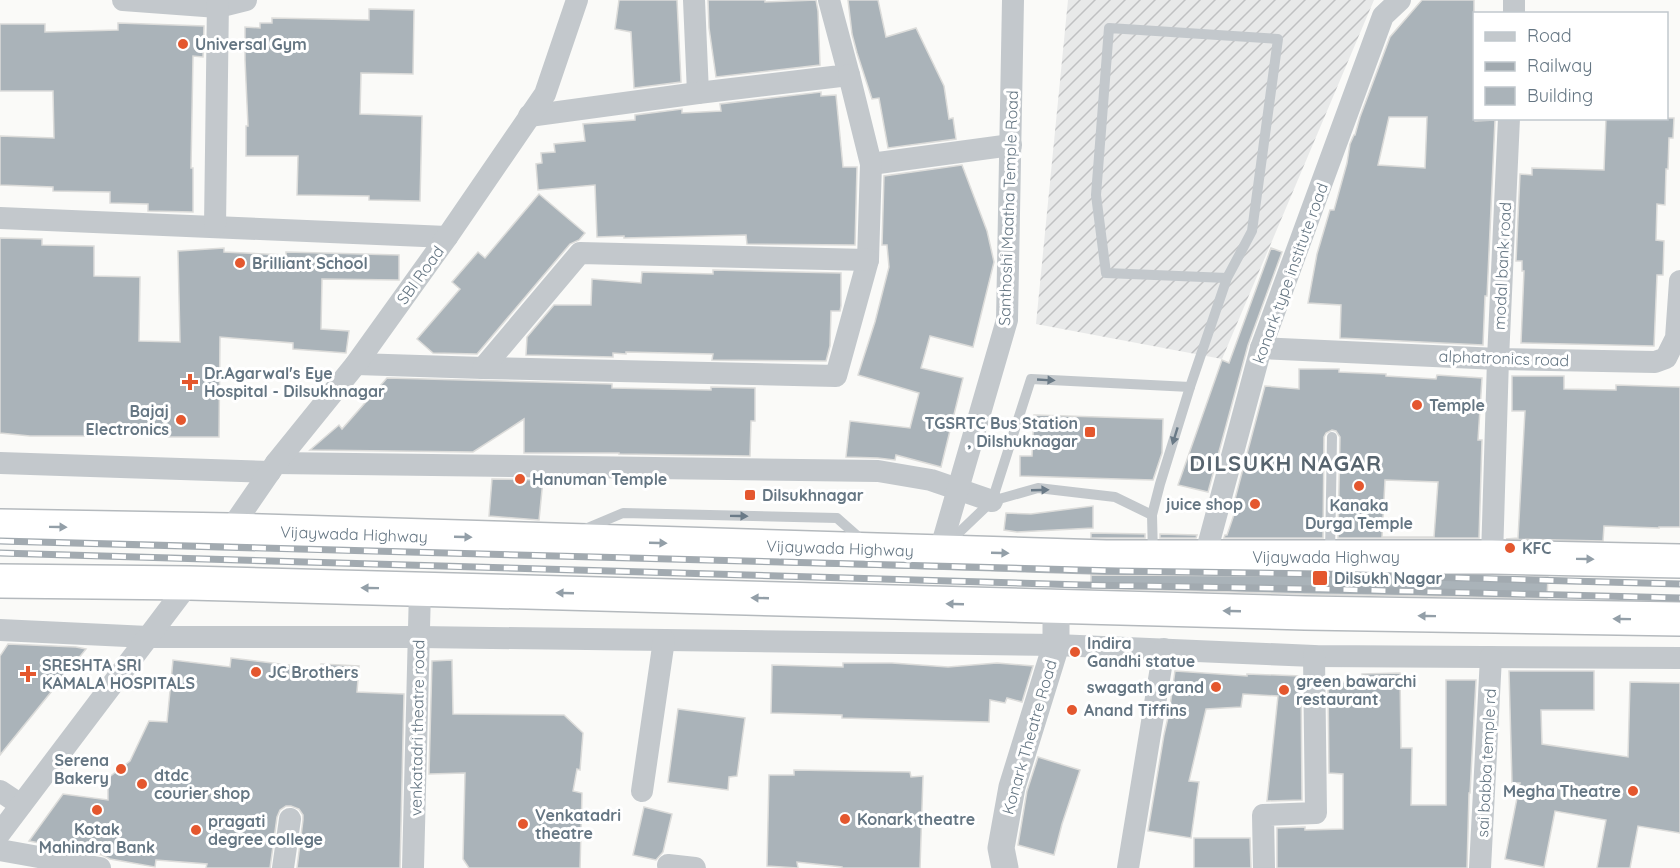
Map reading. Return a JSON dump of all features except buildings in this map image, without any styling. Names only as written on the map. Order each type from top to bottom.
[{"type":"highway","name":"Vijaywada Highway","points":[[0,526],[230,530],[1106,557],[1492,557],[1680,561]]},
{"type":"highway","points":[[0,581],[189,583],[1680,620]]},
{"type":"street","points":[[123,0],[218,4],[246,0]]},
{"type":"street","name":"SBI Road","points":[[230,530],[273,467],[356,364],[545,94],[577,0]]},
{"type":"street","points":[[694,0],[698,93]]},
{"type":"street","points":[[356,364],[836,376],[868,260],[871,164],[829,0]]},
{"type":"street","name":"Santhoshi Maatha Temple Road","points":[[940,551],[1007,320],[1013,0]]},
{"type":"street","name":"konark type institute road","points":[[1205,557],[1262,348],[1383,16],[1400,0]]},
{"type":"street","points":[[215,226],[218,4]]},
{"type":"street","points":[[529,116],[849,75]]},
{"type":"street","name":"modal bank road","points":[[1492,557],[1509,120]]},
{"type":"street","points":[[871,164],[1011,145]]},
{"type":"street","points":[[0,218],[447,237]]},
{"type":"street","points":[[483,368],[580,254],[868,260]]},
{"type":"street","name":"alphatronics road","points":[[1262,348],[1498,359],[1655,362],[1666,358],[1676,339],[1680,281]]},
{"type":"street","points":[[0,463],[878,471],[931,480],[992,501]]},
{"type":"street","points":[[0,833],[189,583]]},
{"type":"street","name":"venkatadri theatre road","points":[[413,868],[420,589]]},
{"type":"street","name":"Konark Theatre Road","points":[[1005,868],[1001,848],[1012,787],[1056,645],[1056,606]]},
{"type":"street","points":[[0,630],[148,637],[419,637],[1056,645],[1314,656],[1680,658]]},
{"type":"street","points":[[642,791],[664,640]]},
{"type":"street","points":[[1128,868],[1164,649]]},
{"type":"street","points":[[1264,868],[1263,816],[1316,813],[1314,656]]},
{"type":"street","name":"sai babba temple rd","points":[[1480,868],[1491,657]]},
{"type":"street","points":[[0,791],[21,805]]},
{"type":"street","points":[[283,868],[290,819]]},
{"type":"street","points":[[0,850],[100,868]]},
{"type":"street","points":[[668,865],[695,868]]},
{"type":"lane","points":[[1154,556],[1152,515],[1160,484],[1227,278],[1252,231],[1278,39],[1109,28],[1096,195],[1106,273],[1227,278]]},
{"type":"lane","points":[[992,501],[1031,379],[1190,387]]},
{"type":"lane","points":[[1329,557],[1332,437]]},
{"type":"lane","points":[[940,551],[992,501],[1038,488],[1115,497],[1152,515]]},
{"type":"shaded area","points":[[1068,0],[1374,0],[1222,359],[1036,324]]},
{"type":"railway","points":[[0,541],[1680,584]]},
{"type":"railway","points":[[0,553],[1082,585],[1680,598]]},
{"type":"place","name":"Universal Gym","points":[[183,44]]},
{"type":"place","name":"Brilliant School","points":[[240,263]]},
{"type":"place","name":"Dr.Agarwal's Eye Hospital - Dilsukhnagar","points":[[190,382]]},
{"type":"place","name":"Temple","points":[[1417,405]]},
{"type":"place","name":"Bajaj Electronics","points":[[181,420]]},
{"type":"place","name":"TGSRTC Bus Station , Dilshuknagar","points":[[1090,432]]},
{"type":"place","name":"Hanuman Temple","points":[[520,479]]},
{"type":"place","name":"Kanaka Durga Temple","points":[[1359,486]]},
{"type":"place","name":"Dilsukhnagar","points":[[750,495]]},
{"type":"place","name":"juice shop","points":[[1255,504]]},
{"type":"place","name":"KFC","points":[[1510,548]]},
{"type":"place","name":"Dilsukh Nagar","points":[[1320,578]]},
{"type":"place","name":"Indira Gandhi statue","points":[[1075,652]]},
{"type":"place","name":"JC Brothers","points":[[256,672]]},
{"type":"place","name":"SRESHTA SRI KAMALA HOSPITALS","points":[[28,674]]},
{"type":"place","name":"swagath grand","points":[[1216,687]]},
{"type":"place","name":"green bawarchi restaurant","points":[[1284,690]]},
{"type":"place","name":"Anand Tiffins","points":[[1072,710]]},
{"type":"place","name":"Serena Bakery","points":[[121,769]]},
{"type":"place","name":"dtdc courier shop","points":[[142,784]]},
{"type":"place","name":"Megha Theatre","points":[[1633,791]]},
{"type":"place","name":"Kotak Mahindra Bank","points":[[97,810]]},
{"type":"place","name":"Konark theatre","points":[[845,819]]},
{"type":"place","name":"Venkatadri theatre","points":[[523,824]]},
{"type":"place","name":"pragati degree college","points":[[196,830]]},
{"type":"district","name":"DILSUKH NAGAR","points":[[1286,463]]}]
